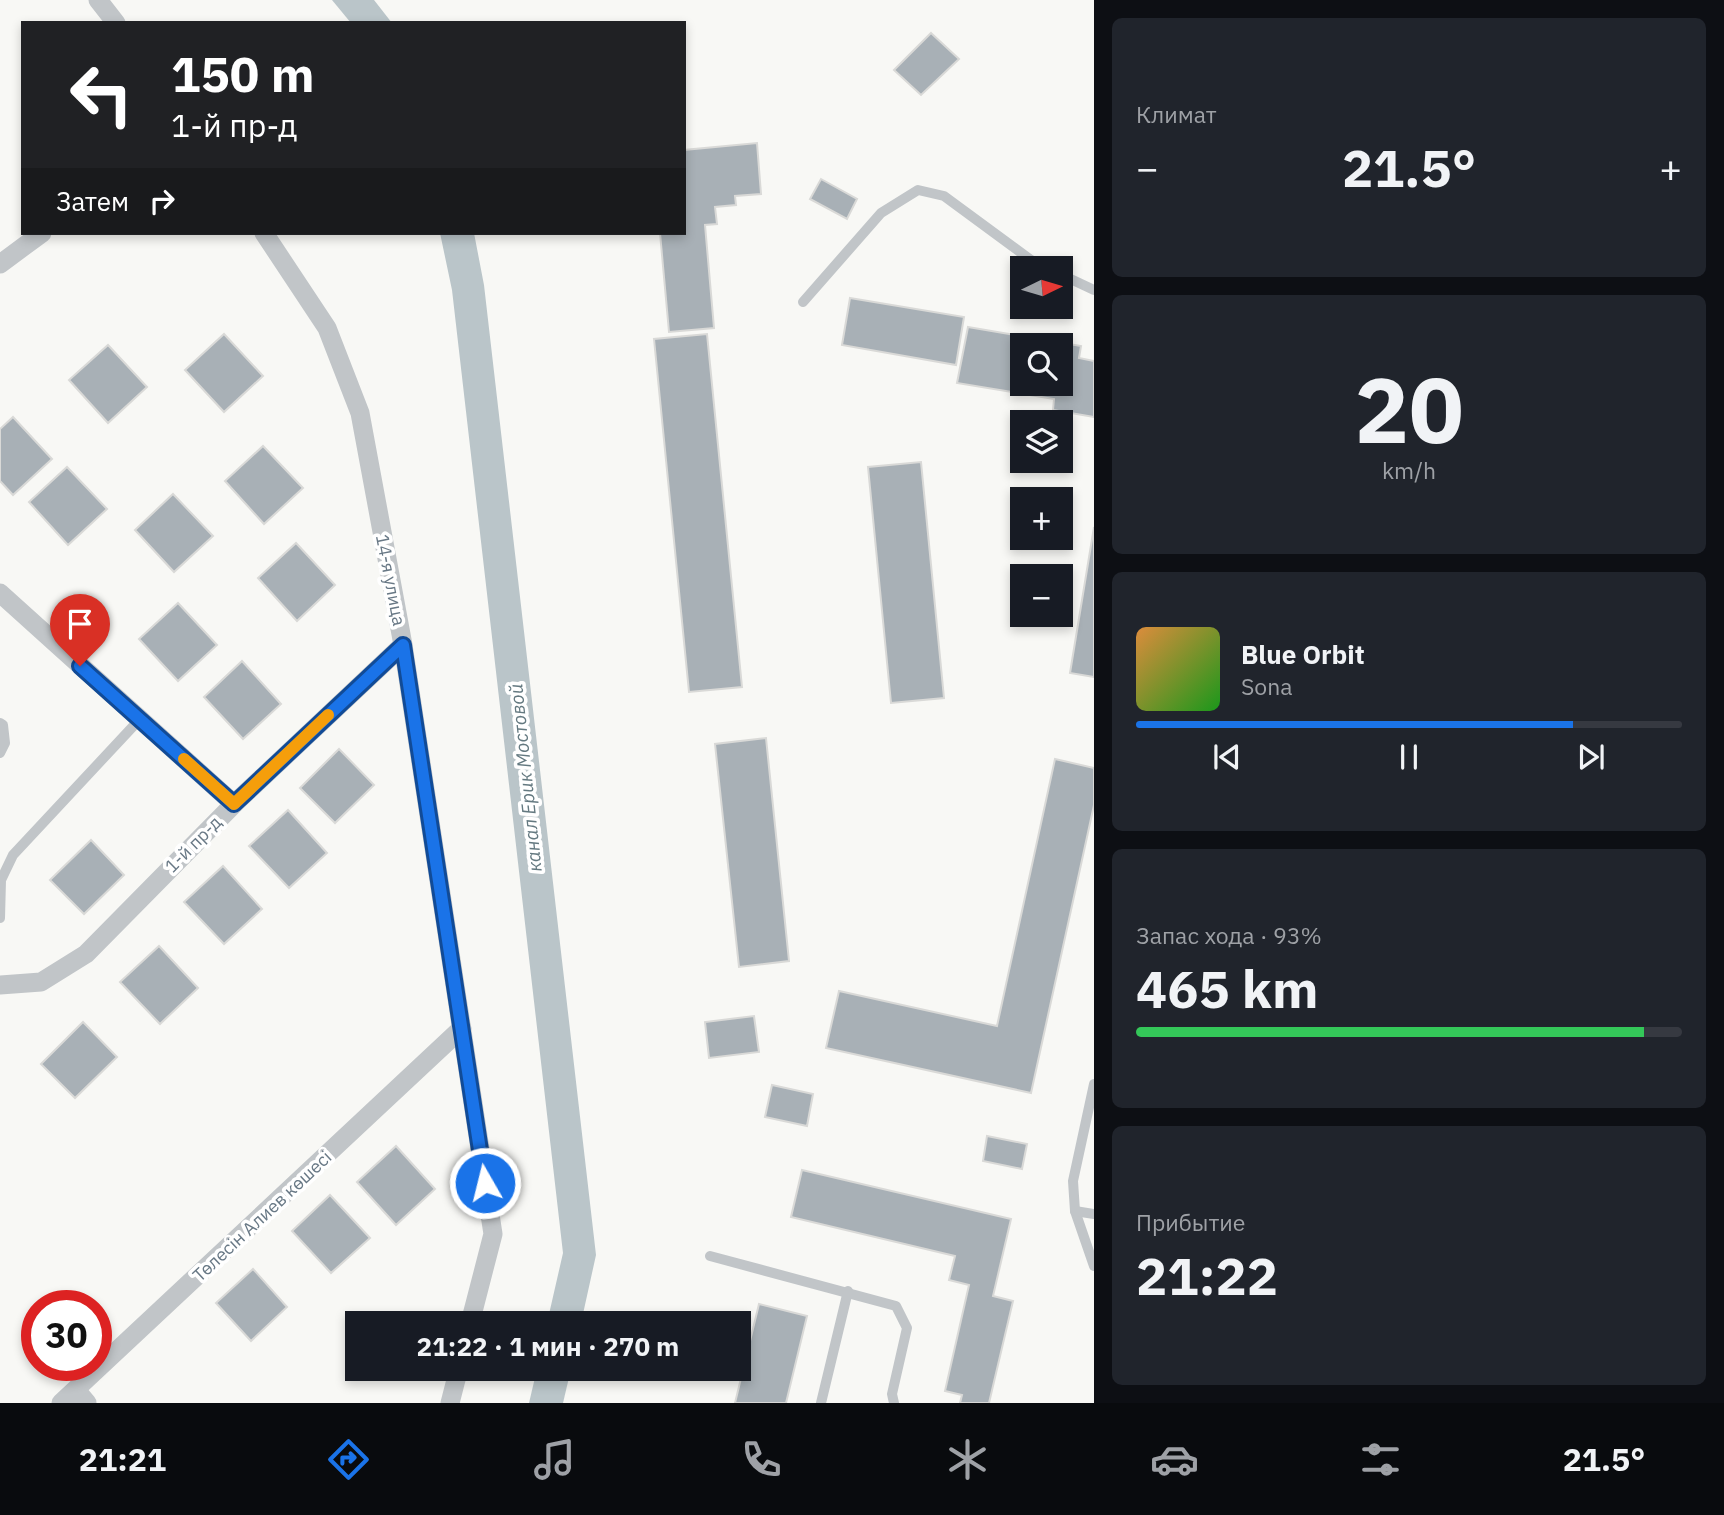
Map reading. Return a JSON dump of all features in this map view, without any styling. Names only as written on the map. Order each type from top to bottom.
[{"type":"street","points":[[98,0],[114,21]]},
{"type":"street","points":[[0,264],[38,235]]},
{"type":"street","name":"14-я улица","points":[[265,235],[327,328],[360,413],[403,645],[493,1234],[473,1311]]},
{"type":"street","points":[[0,593],[234,804]]},
{"type":"street","name":"1-й пр-д","points":[[0,985],[41,982],[86,954],[234,804],[403,645]]},
{"type":"street","name":"Төлесін Алиев көшесі","points":[[75,1399],[462,1028]]},
{"type":"street","points":[[450,1403],[456,1381]]},
{"type":"lane","points":[[803,302],[881,213],[918,190],[944,196],[1026,256]]},
{"type":"lane","points":[[1073,280],[1094,290]]},
{"type":"lane","points":[[0,918],[1,880],[12,855],[139,720]]},
{"type":"lane","points":[[0,723],[5,743],[0,752]]},
{"type":"lane","points":[[1094,1084],[1073,1181],[1075,1211],[1094,1266]]},
{"type":"lane","points":[[1075,1211],[1094,1214]]},
{"type":"lane","points":[[710,1256],[896,1306],[907,1328],[892,1394],[894,1403]]},
{"type":"lane","points":[[821,1403],[848,1291]]},
{"type":"water","points":[[332,0],[374,0],[390,21],[349,21]]},
{"type":"water","name":"канал Ерик Мостовой","points":[[440,235],[474,235],[484,285],[596,1255],[584,1311],[550,1311],[563,1253],[452,290]]},
{"type":"water","points":[[534,1381],[568,1381],[563,1403],[529,1403]]},
{"type":"building","points":[[931,33],[959,59],[921,95],[894,70]]},
{"type":"building","points":[[757,143],[761,194],[735,196],[736,205],[715,207],[717,224],[705,225],[714,328],[669,332],[660,235],[686,235],[686,150]]},
{"type":"building","points":[[821,179],[857,199],[847,219],[810,199]]},
{"type":"building","points":[[850,298],[964,317],[956,365],[842,345]]},
{"type":"building","points":[[968,327],[1010,334],[1010,392],[957,383]]},
{"type":"building","points":[[224,334],[263,376],[224,412],[185,370]]},
{"type":"building","points":[[707,334],[742,687],[689,692],[654,339]]},
{"type":"building","points":[[108,345],[147,387],[108,423],[69,380]]},
{"type":"building","points":[[1073,345],[1081,346],[1079,358],[1094,361],[1094,417],[1073,413],[1073,410],[1053,410],[1054,399],[1036,396],[1073,396]]},
{"type":"building","points":[[13,417],[52,459],[13,495],[0,481],[0,429]]},
{"type":"building","points":[[263,446],[303,488],[264,524],[225,481]]},
{"type":"building","points":[[921,462],[944,698],[891,703],[868,467]]},
{"type":"building","points":[[67,467],[107,509],[68,545],[29,502]]},
{"type":"building","points":[[173,494],[213,536],[174,572],[135,530]]},
{"type":"building","points":[[1094,527],[1094,677],[1070,673]]},
{"type":"building","points":[[296,543],[335,585],[297,621],[258,578]]},
{"type":"building","points":[[178,603],[217,645],[178,681],[139,639]]},
{"type":"building","points":[[242,661],[281,704],[243,739],[204,697]]},
{"type":"building","points":[[766,738],[789,961],[739,967],[715,744]]},
{"type":"building","points":[[339,749],[374,785],[335,823],[300,788]]},
{"type":"building","points":[[1055,759],[1094,768],[1094,805],[1031,1093],[826,1048],[839,991],[997,1026]]},
{"type":"building","points":[[288,810],[327,853],[289,888],[249,846]]},
{"type":"building","points":[[91,840],[124,875],[84,914],[50,880]]},
{"type":"building","points":[[223,866],[262,909],[224,944],[184,902]]},
{"type":"building","points":[[159,946],[198,988],[160,1024],[120,982]]},
{"type":"building","points":[[754,1016],[759,1052],[709,1058],[705,1022]]},
{"type":"building","points":[[83,1022],[117,1057],[75,1098],[41,1064]]},
{"type":"building","points":[[772,1085],[813,1094],[807,1126],[765,1117]]},
{"type":"building","points":[[987,1136],[1027,1144],[1022,1169],[983,1161]]},
{"type":"building","points":[[396,1146],[435,1189],[396,1225],[357,1182]]},
{"type":"building","points":[[802,1170],[1011,1219],[993,1296],[1013,1301],[989,1403],[960,1403],[962,1395],[945,1391],[969,1285],[949,1280],[955,1256],[791,1217]]},
{"type":"building","points":[[330,1195],[370,1238],[331,1273],[292,1231]]},
{"type":"building","points":[[253,1269],[287,1307],[251,1341],[216,1303]]},
{"type":"building","points":[[759,1304],[807,1316],[786,1403],[735,1403],[740,1381],[751,1381],[751,1337]]},
{"type":"slow traffic","points":[[184,759],[234,804],[328,715]]},
{"type":"route","points":[[80,666],[234,804],[403,645],[485,1183]]}]
